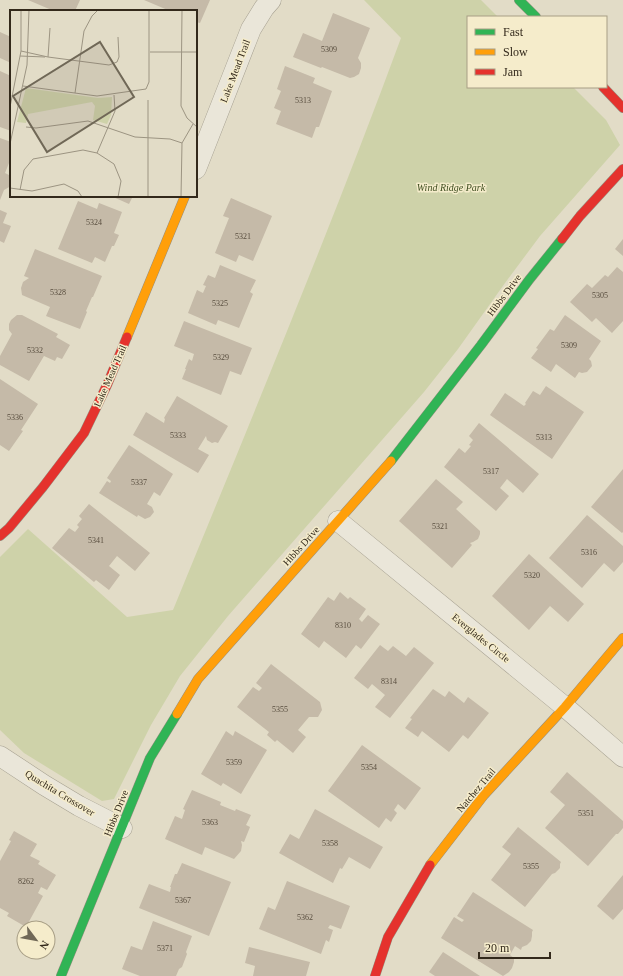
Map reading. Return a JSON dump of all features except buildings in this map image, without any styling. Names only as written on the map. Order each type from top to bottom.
[{"type":"street","name":"Lake Mead Trail","points":[[197,166],[251,29],[264,8],[271,0]]},
{"type":"street","points":[[519,0],[535,16]]},
{"type":"street","points":[[604,88],[623,108]]},
{"type":"street","name":"Hibbs Drive","points":[[61,976],[150,758],[198,679],[392,460],[529,280],[580,216],[623,169]]},
{"type":"street","name":"Lake Mead Trail","points":[[0,536],[9,528],[43,487],[84,433],[107,385],[185,197]]},
{"type":"street","name":"Everglades Circle","points":[[338,521],[565,707],[623,757]]},
{"type":"street","name":"Natchez Trail","points":[[375,976],[388,937],[431,863],[484,795],[565,707],[623,638]]},
{"type":"street","name":"Quachita Crossover","points":[[0,756],[78,806],[122,828]]},
{"type":"green space","name":"Wind Ridge Park","points":[[364,0],[481,0],[497,16],[467,16],[467,88],[574,88],[606,120],[620,145],[540,236],[458,349],[424,392],[228,616],[180,676],[151,725],[114,799],[102,801],[24,753],[0,730],[0,557],[28,529],[127,617],[173,610],[318,253],[401,38]]},
{"type":"traffic: fast","points":[[519,0],[535,16]]},
{"type":"traffic: fast","points":[[391,461],[562,239]]},
{"type":"traffic: fast","points":[[61,976],[150,758],[177,714]]},
{"type":"traffic: slow","points":[[127,337],[185,197]]},
{"type":"traffic: slow","points":[[177,714],[198,679],[391,461]]},
{"type":"traffic: slow","points":[[430,865],[484,795],[565,707],[623,638]]},
{"type":"traffic: jam","points":[[604,88],[623,108]]},
{"type":"traffic: jam","points":[[562,239],[580,216],[623,169]]},
{"type":"traffic: jam","points":[[0,536],[9,528],[43,487],[84,433],[107,385],[127,337]]},
{"type":"traffic: jam","points":[[375,976],[388,937],[430,865]]}]
